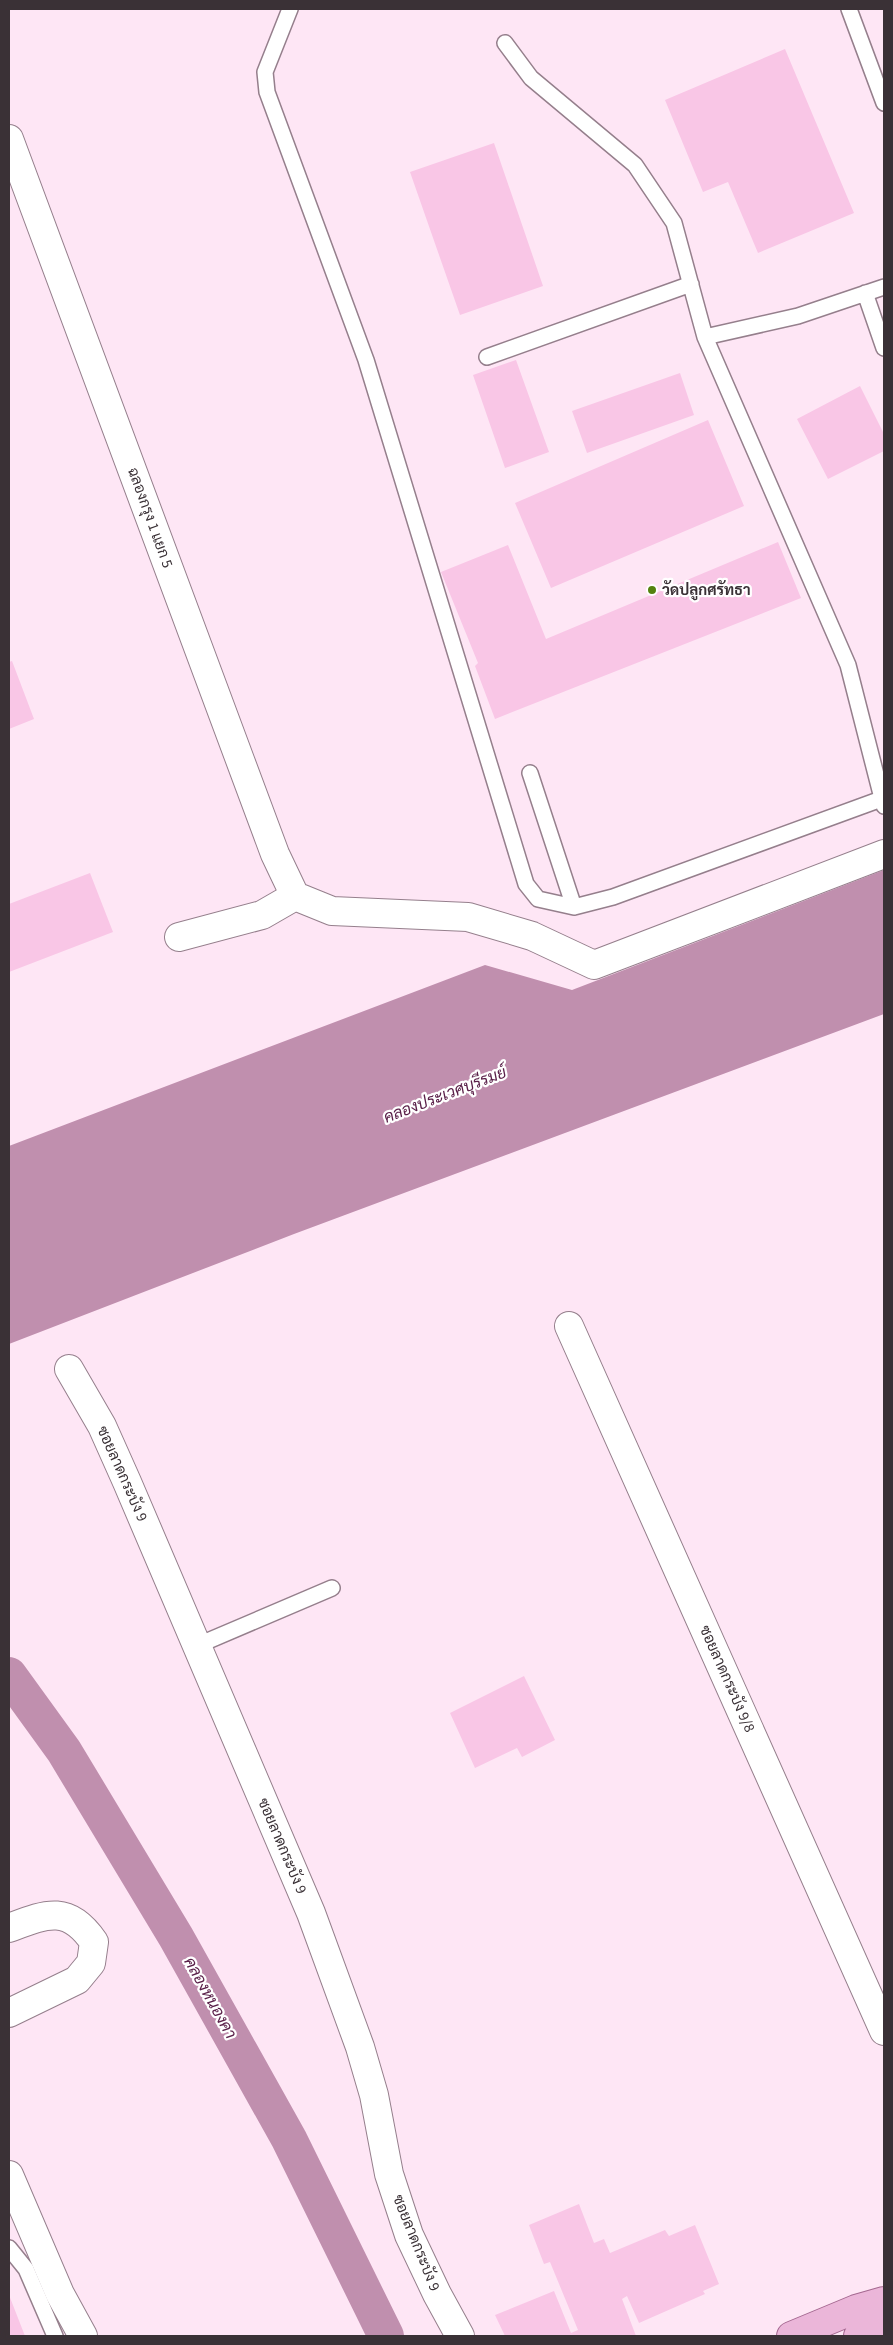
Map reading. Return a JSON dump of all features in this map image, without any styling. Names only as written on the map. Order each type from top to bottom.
[{"type":"main road","points":[[791,2336],[856,2309],[884,2301]]},
{"type":"main road","points":[[858,2336],[884,2325]]},
{"type":"street","name":"ฉลองกรุง 1 แยก 5","points":[[9,139],[271,845],[295,896]]},
{"type":"street","points":[[179,937],[262,915],[295,896],[332,911],[468,918],[532,936],[594,965],[884,854]]},
{"type":"street","name":"ซอยลาดกระบัง 9/8","points":[[569,1326],[884,2031]]},
{"type":"street","name":"ซอยลาดกระบัง 9","points":[[68,1369],[102,1426],[311,1913],[360,2046],[374,2095],[389,2174],[409,2235],[436,2294],[460,2336]]},
{"type":"street","points":[[9,1928],[31,1920],[63,1915],[83,1926],[94,1942],[91,1963],[77,1980],[9,2013]]},
{"type":"street","points":[[9,2174],[60,2294],[83,2336]]},
{"type":"lane","points":[[290,9],[265,72],[267,92],[366,360],[519,866],[526,884],[538,899],[574,907],[613,897],[883,801],[848,666],[705,337],[674,222],[635,165],[531,78],[505,43]]},
{"type":"lane","points":[[849,9],[884,103]]},
{"type":"lane","points":[[487,357],[691,284]]},
{"type":"lane","points":[[705,337],[798,316],[884,287]]},
{"type":"lane","points":[[865,293],[884,348]]},
{"type":"lane","points":[[530,773],[574,907]]},
{"type":"lane","points":[[196,1646],[332,1588]]},
{"type":"lane","points":[[9,2248],[26,2270],[55,2336]]},
{"type":"water","name":"คลองประเวศบุรีรมย์","points":[[884,870],[884,1014],[294,1234],[9,1344],[9,1146],[485,965],[572,990]]},
{"type":"building","points":[[785,49],[854,213],[758,253],[728,182],[703,192],[665,100]]},
{"type":"building","points":[[494,143],[543,286],[460,315],[410,172]]},
{"type":"building","points":[[516,360],[549,452],[505,468],[473,375]]},
{"type":"building","points":[[680,373],[694,415],[587,453],[572,411]]},
{"type":"building","points":[[860,386],[884,434],[884,451],[828,479],[797,419]]},
{"type":"building","points":[[708,420],[744,506],[551,588],[515,503]]},
{"type":"building","points":[[778,542],[801,598],[495,719],[475,666],[478,663],[441,572],[508,545],[546,639]]},
{"type":"building","points":[[12,661],[34,719],[9,729],[9,662]]},
{"type":"building","points":[[90,873],[113,932],[9,972],[9,904]]},
{"type":"building","points":[[524,1676],[555,1740],[522,1757],[517,1748],[475,1768],[450,1713]]},
{"type":"building","points":[[579,2204],[594,2243],[604,2239],[610,2253],[665,2230],[669,2236],[695,2225],[719,2284],[703,2291],[705,2294],[639,2323],[627,2296],[622,2299],[636,2336],[505,2336],[495,2315],[554,2291],[571,2333],[578,2330],[550,2262],[544,2264],[529,2225]]},
{"type":"building","points":[[9,2295],[25,2336],[9,2336]]},
{"type":"waterway","name":"คลองหนองคา","points":[[9,1675],[64,1751],[176,1937],[289,2139],[386,2336]]},
{"type":"place","name":"วัดปลูกศรัทธา","points":[[652,590]]}]
